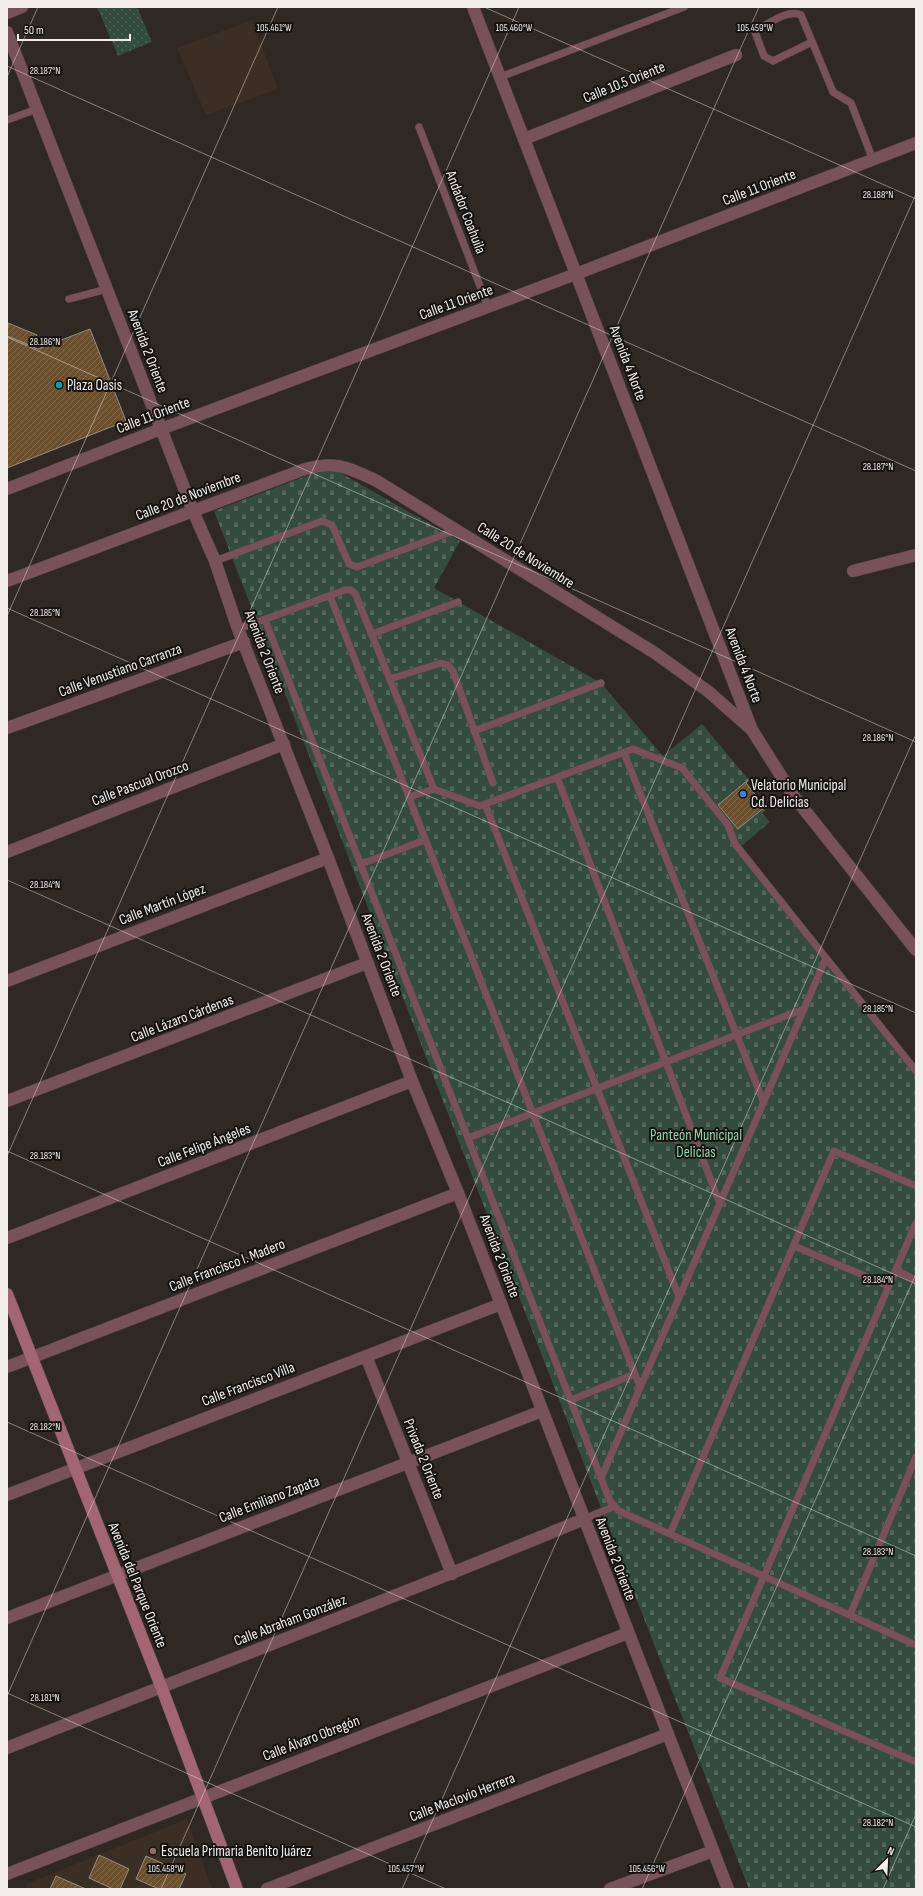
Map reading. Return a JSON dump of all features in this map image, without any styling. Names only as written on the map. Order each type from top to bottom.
[{"type":"main road","name":"Avenida del Parque Oriente","points":[[7,1294],[116,1576],[161,1686],[237,1889]]},
{"type":"street","points":[[7,13],[22,7]]},
{"type":"street","name":"Avenida 4 Norte","points":[[473,7],[752,730]]},
{"type":"street","name":"Avenida 2 Oriente","points":[[7,32],[193,511],[215,560],[238,629],[328,858],[412,1081],[458,1193],[728,1889]]},
{"type":"street","name":"Calle 10.5 Oriente","points":[[524,139],[736,55]]},
{"type":"street","name":"Calle 11 Oriente","points":[[7,489],[161,429],[576,274],[916,143]]},
{"type":"street","name":"Calle 20 de Noviembre","points":[[7,581],[302,470],[328,464],[339,465],[377,481],[660,657],[709,692],[752,730],[795,798],[916,950]]},
{"type":"street","points":[[853,571],[916,556]]},
{"type":"street","name":"Calle Venustiano Carranza","points":[[7,728],[244,642]]},
{"type":"street","name":"Calle Pascual Orozco","points":[[7,852],[284,744]]},
{"type":"street","name":"Calle Martín López","points":[[7,981],[328,858]]},
{"type":"street","name":"Calle Lázaro Cárdenas","points":[[7,1101],[367,963]]},
{"type":"street","name":"Calle Felipe Ángeles","points":[[7,1238],[412,1081]]},
{"type":"street","name":"Calle Francisco I. Madero","points":[[7,1368],[458,1193]]},
{"type":"street","name":"Calle Francisco Villa","points":[[7,1495],[501,1304]]},
{"type":"street","name":"Privada 2 Oriente","points":[[366,1356],[452,1574]]},
{"type":"street","name":"Calle Emiliano Zapata","points":[[7,1618],[542,1411]]},
{"type":"street","name":"Calle Abraham González","points":[[7,1748],[161,1686],[452,1574],[584,1519]]},
{"type":"street","name":"Calle Álvaro Obregón","points":[[7,1874],[202,1797],[628,1633]]},
{"type":"street","name":"Calle Maclovio Herrera","points":[[267,1889],[668,1734]]},
{"type":"street","points":[[610,1889],[713,1851]]},
{"type":"lane","points":[[500,77],[684,7]]},
{"type":"lane","points":[[812,42],[773,62],[764,56],[755,32],[758,28],[789,14],[796,12],[801,15],[833,92],[851,103],[873,160]]},
{"type":"lane","points":[[7,120],[37,109]]},
{"type":"lane","name":"Andador Coahuila","points":[[419,127],[488,307]]},
{"type":"lane","points":[[69,300],[107,289]]},
{"type":"lane","points":[[215,560],[322,521],[332,525],[349,564],[357,567],[456,530]]},
{"type":"lane","points":[[238,629],[345,590],[351,590],[355,593],[434,789]]},
{"type":"lane","points":[[330,596],[640,1387]]},
{"type":"lane","points":[[372,634],[458,602]]},
{"type":"lane","points":[[265,620],[610,1501],[619,1511],[916,1645]]},
{"type":"lane","points":[[390,679],[441,663],[448,665],[453,671],[493,783]]},
{"type":"lane","points":[[474,731],[601,683]]},
{"type":"lane","points":[[409,797],[434,789],[480,806],[633,749],[682,768],[728,825],[735,844],[916,1071]]},
{"type":"lane","points":[[624,753],[764,1103]]},
{"type":"lane","points":[[557,778],[720,1204]]},
{"type":"lane","points":[[485,804],[680,1297]]},
{"type":"lane","points":[[361,864],[425,840]]},
{"type":"lane","points":[[601,1478],[826,958]]},
{"type":"lane","points":[[468,1138],[804,1009]]},
{"type":"lane","points":[[670,1534],[834,1152],[916,1186]]},
{"type":"lane","points":[[916,1223],[720,1678],[916,1762]]},
{"type":"lane","points":[[794,1246],[889,1286]]},
{"type":"lane","points":[[896,1270],[916,1280]]},
{"type":"lane","points":[[571,1400],[635,1374]]},
{"type":"lane","points":[[850,1615],[916,1457]]},
{"type":"lane","points":[[584,1519],[615,1506]]},
{"type":"shaded area","points":[[252,20],[278,89],[206,115],[177,48]]},
{"type":"shaded area","name":"Escuela Primaria Benito Juárez","points":[[187,1819],[212,1889],[27,1889],[26,1884]]},
{"type":"green space","points":[[97,7],[137,7],[152,42],[118,56]]},
{"type":"green space","name":"Panteón Municipal Delicias","points":[[330,467],[460,541],[434,588],[601,683],[663,756],[702,724],[749,780],[746,783],[767,808],[762,813],[770,822],[739,848],[916,1065],[916,1889],[749,1889],[214,511]]},
{"type":"building","points":[[8,323],[37,335],[32,346],[7,336]]},
{"type":"building","name":"Plaza Oasis","points":[[90,329],[126,421],[7,468],[7,336],[38,349]]},
{"type":"building","name":"Velatorio Municipal Cd. Delicias","points":[[748,780],[746,783],[765,807],[738,829],[718,805]]},
{"type":"building","points":[[99,1855],[129,1869],[120,1889],[113,1889],[89,1878]]},
{"type":"building","points":[[146,1856],[186,1874],[179,1889],[159,1889],[136,1879]]},
{"type":"building","points":[[56,1876],[86,1889],[50,1889]]},
{"type":"place","name":"Plaza Oasis","points":[[59,385]]},
{"type":"place","name":"Velatorio Municipal Cd. Delicias","points":[[743,794]]},
{"type":"place","name":"Escuela Primaria Benito Juárez","points":[[153,1851]]}]
